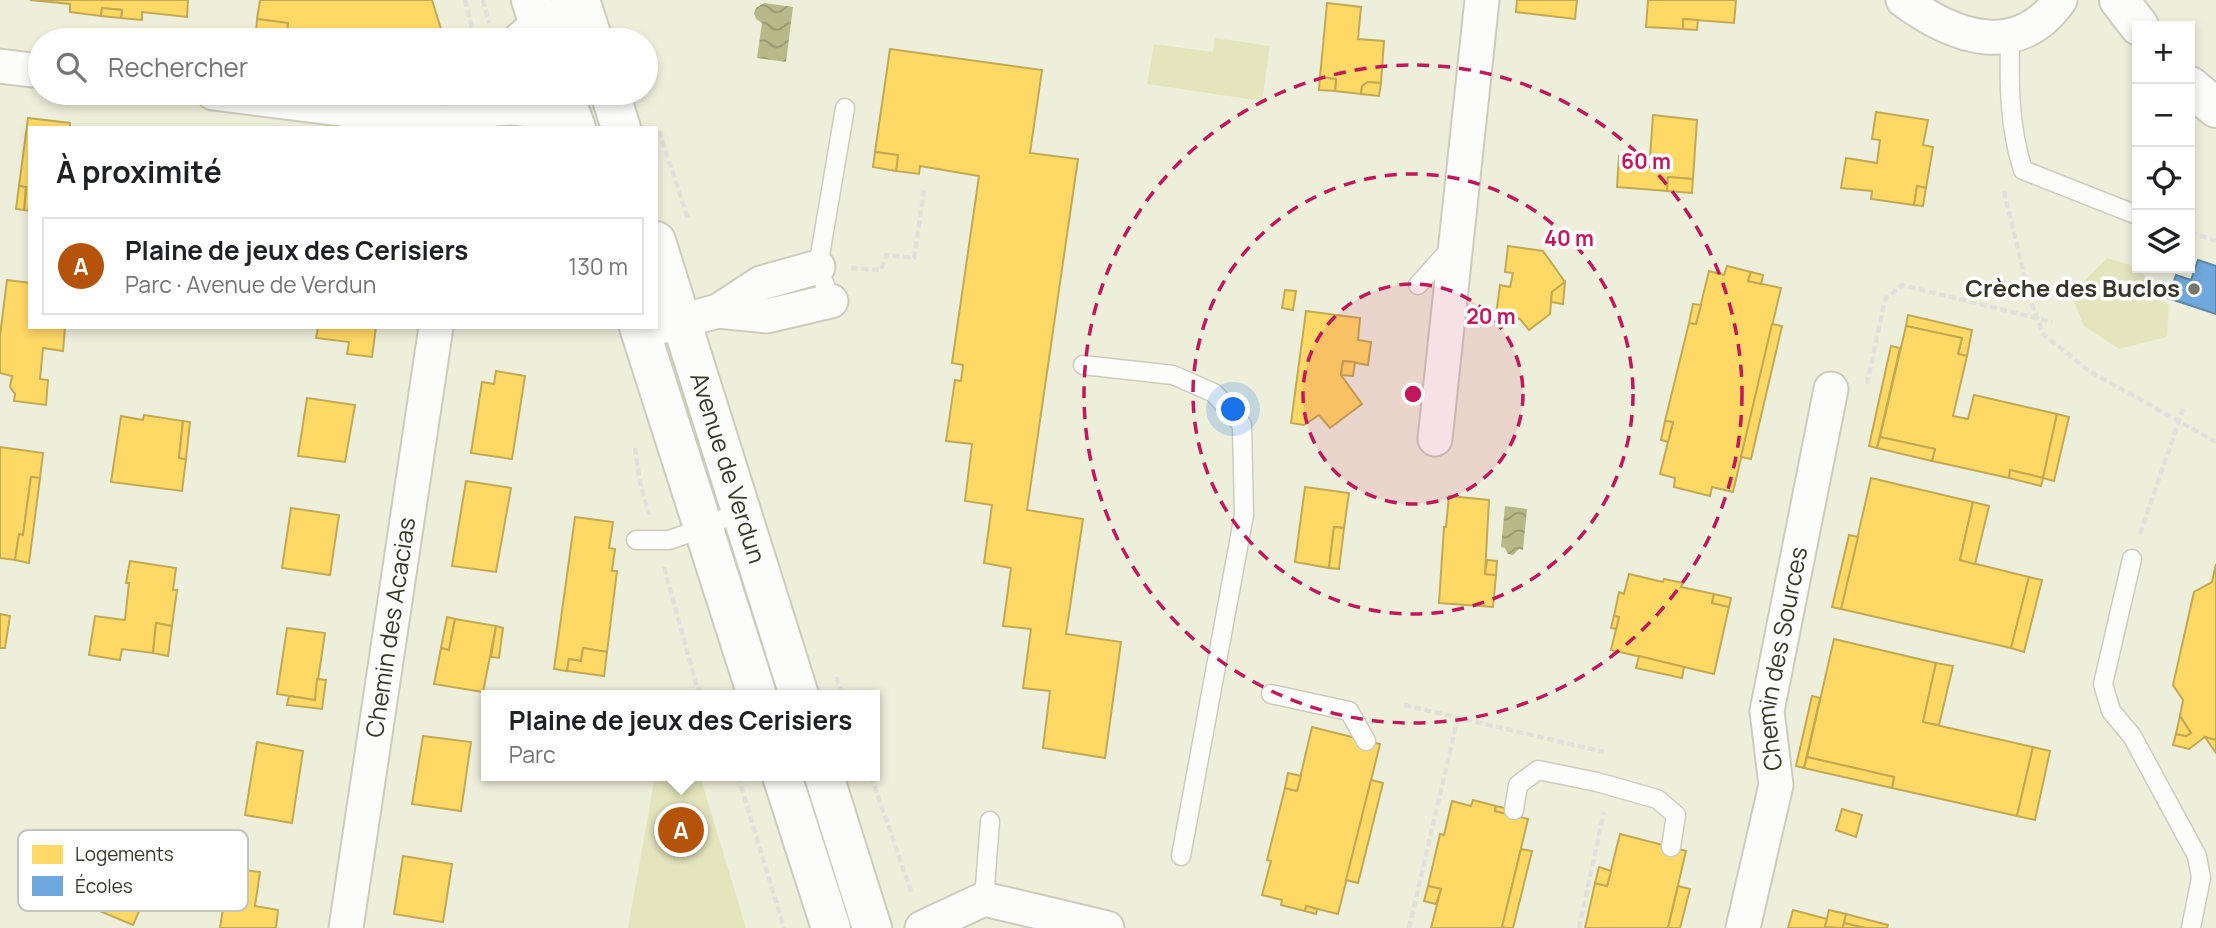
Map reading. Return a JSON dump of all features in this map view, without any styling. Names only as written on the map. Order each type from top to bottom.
[{"type":"main road","points":[[2119,0],[2135,21]]},
{"type":"main road","points":[[2195,90],[2216,108]]},
{"type":"main road","points":[[614,105],[620,126]]},
{"type":"main road","name":"Avenue de Verdun","points":[[658,247],[797,690]]},
{"type":"main road","name":"Avenue de Verdun","points":[[640,330],[755,690]]},
{"type":"main road","points":[[784,781],[831,928]]},
{"type":"main road","points":[[826,781],[872,928]]},
{"type":"street","points":[[1435,439],[1482,0]]},
{"type":"street","points":[[1903,0],[1927,18],[1982,38],[2010,38],[2038,24],[2060,0]]},
{"type":"street","points":[[533,26],[588,11]]},
{"type":"street","points":[[0,66],[28,70]]},
{"type":"street","points":[[308,105],[443,122],[493,109],[570,112]]},
{"type":"street","points":[[658,326],[718,311],[761,283],[834,267]]},
{"type":"street","points":[[718,311],[767,316],[831,301]]},
{"type":"street","name":"Chemin des Acacias","points":[[346,928],[436,329]]},
{"type":"street","name":"Chemin des Sources","points":[[1743,928],[1776,785],[1768,711],[1832,389]]},
{"type":"street","points":[[923,928],[984,899],[1107,928]]},
{"type":"lane","points":[[2010,38],[2009,97],[2016,149],[2023,170],[2132,213]]},
{"type":"lane","points":[[831,301],[845,108]]},
{"type":"lane","points":[[1418,285],[1456,244]]},
{"type":"lane","points":[[1083,365],[1173,375],[1214,393],[1242,425],[1244,515],[1181,856]]},
{"type":"lane","points":[[636,540],[669,540],[704,528],[741,510]]},
{"type":"lane","points":[[2132,559],[2103,684],[2111,711],[2132,736],[2197,856],[2201,878],[2191,928]]},
{"type":"lane","points":[[1271,694],[1349,711],[1366,741]]},
{"type":"lane","points":[[1514,810],[1518,785],[1538,770],[1610,785],[1657,799],[1676,815],[1671,847]]},
{"type":"lane","points":[[984,899],[990,821]]},
{"type":"path","points":[[466,0],[472,28]]},
{"type":"path","points":[[2003,184],[2030,299],[2043,334],[2089,371],[2216,442]]},
{"type":"path","points":[[834,267],[881,270],[886,255],[914,258],[924,190]]},
{"type":"path","points":[[2195,234],[2216,241]]},
{"type":"path","points":[[1832,389],[1867,384],[1885,299],[1902,285],[2052,322]]},
{"type":"path","points":[[2132,559],[2183,409]]},
{"type":"path","points":[[1404,705],[1604,752]]},
{"type":"path","points":[[1409,928],[1458,718]]},
{"type":"path","points":[[740,781],[784,928]]},
{"type":"path","points":[[872,781],[923,928]]},
{"type":"path","points":[[1579,928],[1610,785]]},
{"type":"shaded area","points":[[1215,38],[1270,46],[1262,101],[1147,84],[1154,44],[1213,52]]},
{"type":"shaded area","points":[[2107,258],[2132,266],[2132,273],[2142,273],[2151,290],[2169,305],[2167,337],[2119,349],[2084,326],[2071,294]]},
{"type":"shaded area","points":[[654,781],[702,781],[746,928],[628,928]]},
{"type":"water","points":[[764,3],[793,7],[786,62],[757,58],[762,23],[756,19],[754,13],[756,8]]},
{"type":"water","points":[[1505,506],[1527,509],[1523,550],[1519,549],[1513,555],[1501,547]]},
{"type":"building: Logements","points":[[30,0],[188,0],[187,17],[142,12],[142,20],[121,18],[122,10],[102,8],[101,16],[70,12],[70,4]]},
{"type":"building: Logements","points":[[260,0],[432,0],[441,28],[287,28],[288,23],[257,19]]},
{"type":"building: Logements","points":[[1517,0],[1577,0],[1575,19],[1516,12]]},
{"type":"building: Logements","points":[[1648,0],[1736,0],[1734,23],[1683,19],[1683,29],[1646,27]]},
{"type":"building: Logements","points":[[1327,3],[1361,7],[1358,39],[1384,41],[1381,83],[1368,82],[1362,86],[1361,94],[1335,91],[1336,79],[1320,77]]},
{"type":"building: Logements","points":[[102,8],[122,10],[121,18],[101,16]]},
{"type":"building: Logements","points":[[257,19],[288,23],[287,28],[256,28]]},
{"type":"building: Logements","points":[[1683,19],[1698,20],[1697,30],[1683,29]]},
{"type":"building: Logements","points":[[890,49],[1042,70],[1030,153],[1078,159],[1027,510],[1083,519],[1066,634],[1121,642],[1105,758],[1043,748],[1050,691],[1023,688],[1031,629],[1003,626],[1011,568],[984,563],[992,505],[965,501],[972,444],[946,441],[955,380],[961,381],[963,365],[952,363],[979,176],[920,166],[919,174],[896,171],[898,155],[875,152]]},
{"type":"building: Logements","points":[[1320,77],[1336,79],[1335,91],[1319,90]]},
{"type":"building: Logements","points":[[1368,82],[1381,83],[1379,96],[1361,94],[1362,86]]},
{"type":"building: Logements","points":[[1876,112],[1928,120],[1923,145],[1933,147],[1926,188],[1917,186],[1914,205],[1871,199],[1872,191],[1841,188],[1846,158],[1877,163],[1880,140],[1872,139]]},
{"type":"building: Logements","points":[[1653,115],[1697,120],[1693,179],[1668,177],[1667,191],[1617,187],[1619,156],[1650,158]]},
{"type":"building: Logements","points":[[28,118],[70,123],[70,126],[28,126],[28,211],[24,210],[26,187],[19,186]]},
{"type":"building: Logements","points":[[875,152],[898,155],[896,171],[873,167]]},
{"type":"building: Logements","points":[[1668,177],[1693,179],[1692,193],[1667,191]]},
{"type":"building: Logements","points":[[19,186],[26,187],[24,210],[16,209]]},
{"type":"building: Logements","points":[[1917,186],[1926,188],[1923,206],[1914,205]]},
{"type":"building: Logements","points":[[1508,246],[1543,251],[1565,282],[1552,292],[1550,314],[1529,330],[1520,319],[1496,315],[1500,285],[1510,287],[1513,273],[1505,272]]},
{"type":"building: Logements","points":[[1727,266],[1751,272],[1748,281],[1781,288],[1733,492],[1712,487],[1710,496],[1674,487],[1675,478],[1660,474],[1673,422],[1665,421],[1689,323],[1696,324],[1709,271],[1724,275]]},
{"type":"building: Logements","points":[[1751,272],[1763,275],[1761,284],[1748,281]]},
{"type":"building: Logements","points":[[7,280],[28,283],[28,329],[65,329],[63,351],[43,348],[40,379],[48,380],[46,405],[14,401],[15,394],[10,387],[12,376],[0,373],[0,336]]},
{"type":"building: Logements","points":[[1565,282],[1563,304],[1551,302],[1552,292]]},
{"type":"building: Logements","points":[[1285,290],[1296,291],[1293,310],[1282,308]]},
{"type":"building: Logements","points":[[1693,304],[1701,305],[1696,324],[1689,323]]},
{"type":"building: Logements","points":[[1306,311],[1360,318],[1358,340],[1371,342],[1368,365],[1343,361],[1341,375],[1362,404],[1330,428],[1319,415],[1304,425],[1291,423]]},
{"type":"building: Logements","points":[[1908,315],[1972,330],[1967,356],[1958,354],[1962,338],[1906,326]]},
{"type":"building: Logements","points":[[1772,324],[1782,326],[1751,459],[1741,457]]},
{"type":"building: Logements","points":[[1906,326],[1962,338],[1958,354],[1967,356],[1953,416],[1968,419],[1974,395],[2057,414],[2043,478],[2010,470],[2009,478],[1932,461],[1935,449],[1880,437]]},
{"type":"building: Logements","points":[[318,329],[376,329],[372,357],[347,354],[349,342],[316,338]]},
{"type":"building: Logements","points":[[1891,346],[1900,348],[1877,448],[1869,446]]},
{"type":"building: Logements","points":[[1343,361],[1355,362],[1353,376],[1341,375]]},
{"type":"building: Logements","points":[[496,371],[525,376],[512,459],[471,453],[482,382],[494,384]]},
{"type":"building: Logements","points":[[307,398],[355,405],[345,462],[298,456]]},
{"type":"building: Logements","points":[[2057,414],[2069,417],[2054,481],[2043,478]]},
{"type":"building: Logements","points":[[144,415],[183,421],[179,458],[186,459],[182,491],[111,482],[121,416],[143,420]]},
{"type":"building: Logements","points":[[183,421],[190,422],[186,459],[179,458]]},
{"type":"building: Logements","points":[[1665,421],[1673,422],[1668,442],[1661,440]]},
{"type":"building: Logements","points":[[1880,437],[1935,449],[1932,461],[1877,448]]},
{"type":"building: Logements","points":[[0,447],[43,453],[40,478],[31,477],[23,535],[19,534],[15,560],[0,558]]},
{"type":"building: Logements","points":[[2010,470],[2043,478],[2041,486],[2009,478]]},
{"type":"building: Logements","points":[[31,477],[40,478],[29,563],[15,560],[19,534],[23,535]]},
{"type":"building: Logements","points":[[1871,478],[1973,502],[1960,560],[2029,577],[2011,648],[1841,609]]},
{"type":"building: Logements","points":[[466,481],[511,488],[496,572],[452,566]]},
{"type":"building: Logements","points":[[1305,487],[1349,493],[1344,528],[1334,527],[1329,568],[1295,562]]},
{"type":"building: Logements","points":[[1449,496],[1489,500],[1485,574],[1496,575],[1493,607],[1439,603]]},
{"type":"building: Logements","points":[[1973,502],[1989,506],[1975,564],[1960,560]]},
{"type":"building: Logements","points":[[291,508],[339,515],[330,575],[282,568]]},
{"type":"building: Logements","points":[[575,517],[613,522],[609,548],[615,549],[612,571],[617,571],[607,652],[583,648],[581,661],[569,659],[567,671],[554,669]]},
{"type":"building: Logements","points":[[1334,527],[1344,528],[1339,569],[1329,568]]},
{"type":"building: Logements","points":[[1849,535],[1858,537],[1841,609],[1832,607]]},
{"type":"building: Logements","points":[[1487,560],[1497,561],[1496,575],[1485,574]]},
{"type":"building: Logements","points":[[130,561],[176,568],[173,590],[177,590],[172,626],[156,623],[153,653],[122,649],[120,660],[89,655],[95,616],[125,620],[129,583],[126,583]]},
{"type":"building: Logements","points":[[2216,564],[2216,740],[2205,737],[2189,749],[2173,745],[2176,734],[2186,736],[2191,733],[2180,716],[2183,700],[2173,685],[2194,592],[2212,582]]},
{"type":"building: Logements","points":[[1629,574],[1663,582],[1664,579],[1683,583],[1681,587],[1714,594],[1712,603],[1729,607],[1714,674],[1611,650],[1619,617],[1614,616],[1619,592],[1624,594]]},
{"type":"building: Logements","points":[[2029,577],[2042,580],[2024,652],[2011,648]]},
{"type":"building: Logements","points":[[1714,594],[1731,598],[1729,607],[1712,603]]},
{"type":"building: Logements","points":[[0,614],[10,616],[5,648],[0,648]]},
{"type":"building: Logements","points":[[1614,616],[1619,617],[1616,629],[1611,628]]},
{"type":"building: Logements","points":[[447,617],[455,619],[449,650],[441,648]]},
{"type":"building: Logements","points":[[455,619],[496,626],[481,692],[434,684],[441,648],[449,650]]},
{"type":"building: Logements","points":[[156,623],[172,626],[168,656],[153,653]]},
{"type":"building: Logements","points":[[496,626],[503,628],[499,658],[491,657]]},
{"type":"building: Logements","points":[[287,628],[325,633],[315,700],[277,694]]},
{"type":"building: Logements","points":[[1834,639],[1936,663],[1923,722],[2033,747],[2017,816],[1892,788],[1894,777],[1807,757]]},
{"type":"building: Logements","points":[[583,648],[607,652],[604,676],[567,671],[569,659],[581,661]]},
{"type":"building: Logements","points":[[1639,656],[1684,667],[1682,678],[1636,668]]},
{"type":"building: Logements","points":[[1936,663],[1953,666],[1939,725],[1923,722]]},
{"type":"building: Logements","points":[[317,679],[326,680],[322,709],[287,705],[289,696],[315,700]]},
{"type":"building: Logements","points":[[1812,696],[1820,698],[1804,768],[1796,766]]},
{"type":"building: Logements","points":[[2180,716],[2191,733],[2186,736],[2176,734]]},
{"type":"building: Logements","points":[[1312,727],[1380,744],[1338,914],[1306,906],[1305,911],[1281,905],[1282,900],[1262,895],[1271,861],[1267,860],[1285,788],[1297,791]]},
{"type":"building: Logements","points":[[423,736],[471,742],[461,811],[412,804]]},
{"type":"building: Logements","points":[[2205,737],[2216,740],[2216,753]]},
{"type":"building: Logements","points":[[257,742],[303,751],[292,823],[245,815]]},
{"type":"building: Logements","points":[[2033,747],[2050,751],[2035,820],[2017,816]]},
{"type":"building: Logements","points":[[1807,757],[1894,777],[1892,788],[1804,768]]},
{"type":"building: Logements","points":[[1288,773],[1301,776],[1297,791],[1285,788]]},
{"type":"building: Logements","points":[[1371,780],[1383,783],[1358,883],[1346,880]]},
{"type":"building: Logements","points":[[1473,800],[1496,806],[1495,811],[1528,819],[1502,928],[1431,928],[1441,889],[1428,886],[1440,834],[1444,835],[1452,801],[1471,806]]},
{"type":"building: Logements","points":[[1496,806],[1509,809],[1507,814],[1495,811]]},
{"type":"building: Logements","points":[[1842,809],[1862,815],[1856,837],[1836,830]]},
{"type":"building: Logements","points":[[1620,834],[1686,851],[1668,928],[1585,928],[1595,883],[1607,886]]},
{"type":"building: Logements","points":[[1521,849],[1532,851],[1513,928],[1502,927]]},
{"type":"building: Logements","points":[[403,856],[452,864],[443,922],[394,914]]},
{"type":"building: Logements","points":[[1599,867],[1611,871],[1607,886],[1595,883]]},
{"type":"building: Logements","points":[[248,870],[260,872],[255,906],[278,910],[276,928],[220,928],[223,911],[248,911]]},
{"type":"building: Logements","points":[[1428,886],[1441,889],[1436,904],[1424,901]]},
{"type":"building: Logements","points":[[1678,886],[1690,889],[1680,928],[1668,928]]},
{"type":"building: Logements","points":[[1306,906],[1317,909],[1316,914],[1305,911]]},
{"type":"building: Logements","points":[[1793,910],[1827,919],[1825,927],[1829,928],[1788,928]]},
{"type":"building: Logements","points":[[1829,910],[1846,914],[1843,928],[1825,927]]},
{"type":"building: Logements","points":[[100,911],[139,911],[133,925]]},
{"type":"building: Logements","points":[[1846,914],[1888,925],[1887,928],[1865,928],[1844,923]]},
{"type":"building: Logements","points":[[1844,923],[1865,928],[1843,928]]},
{"type":"building: Écoles","name":"Crèche des Buclos","points":[[2198,260],[2216,266],[2216,314],[2168,298],[2176,275],[2191,280]]},
{"type":"place","name":"Crèche des Buclos","points":[[2194,289]]},
{"type":"place","name":"Plaine de jeux des Cerisiers","points":[[681,830]]}]
